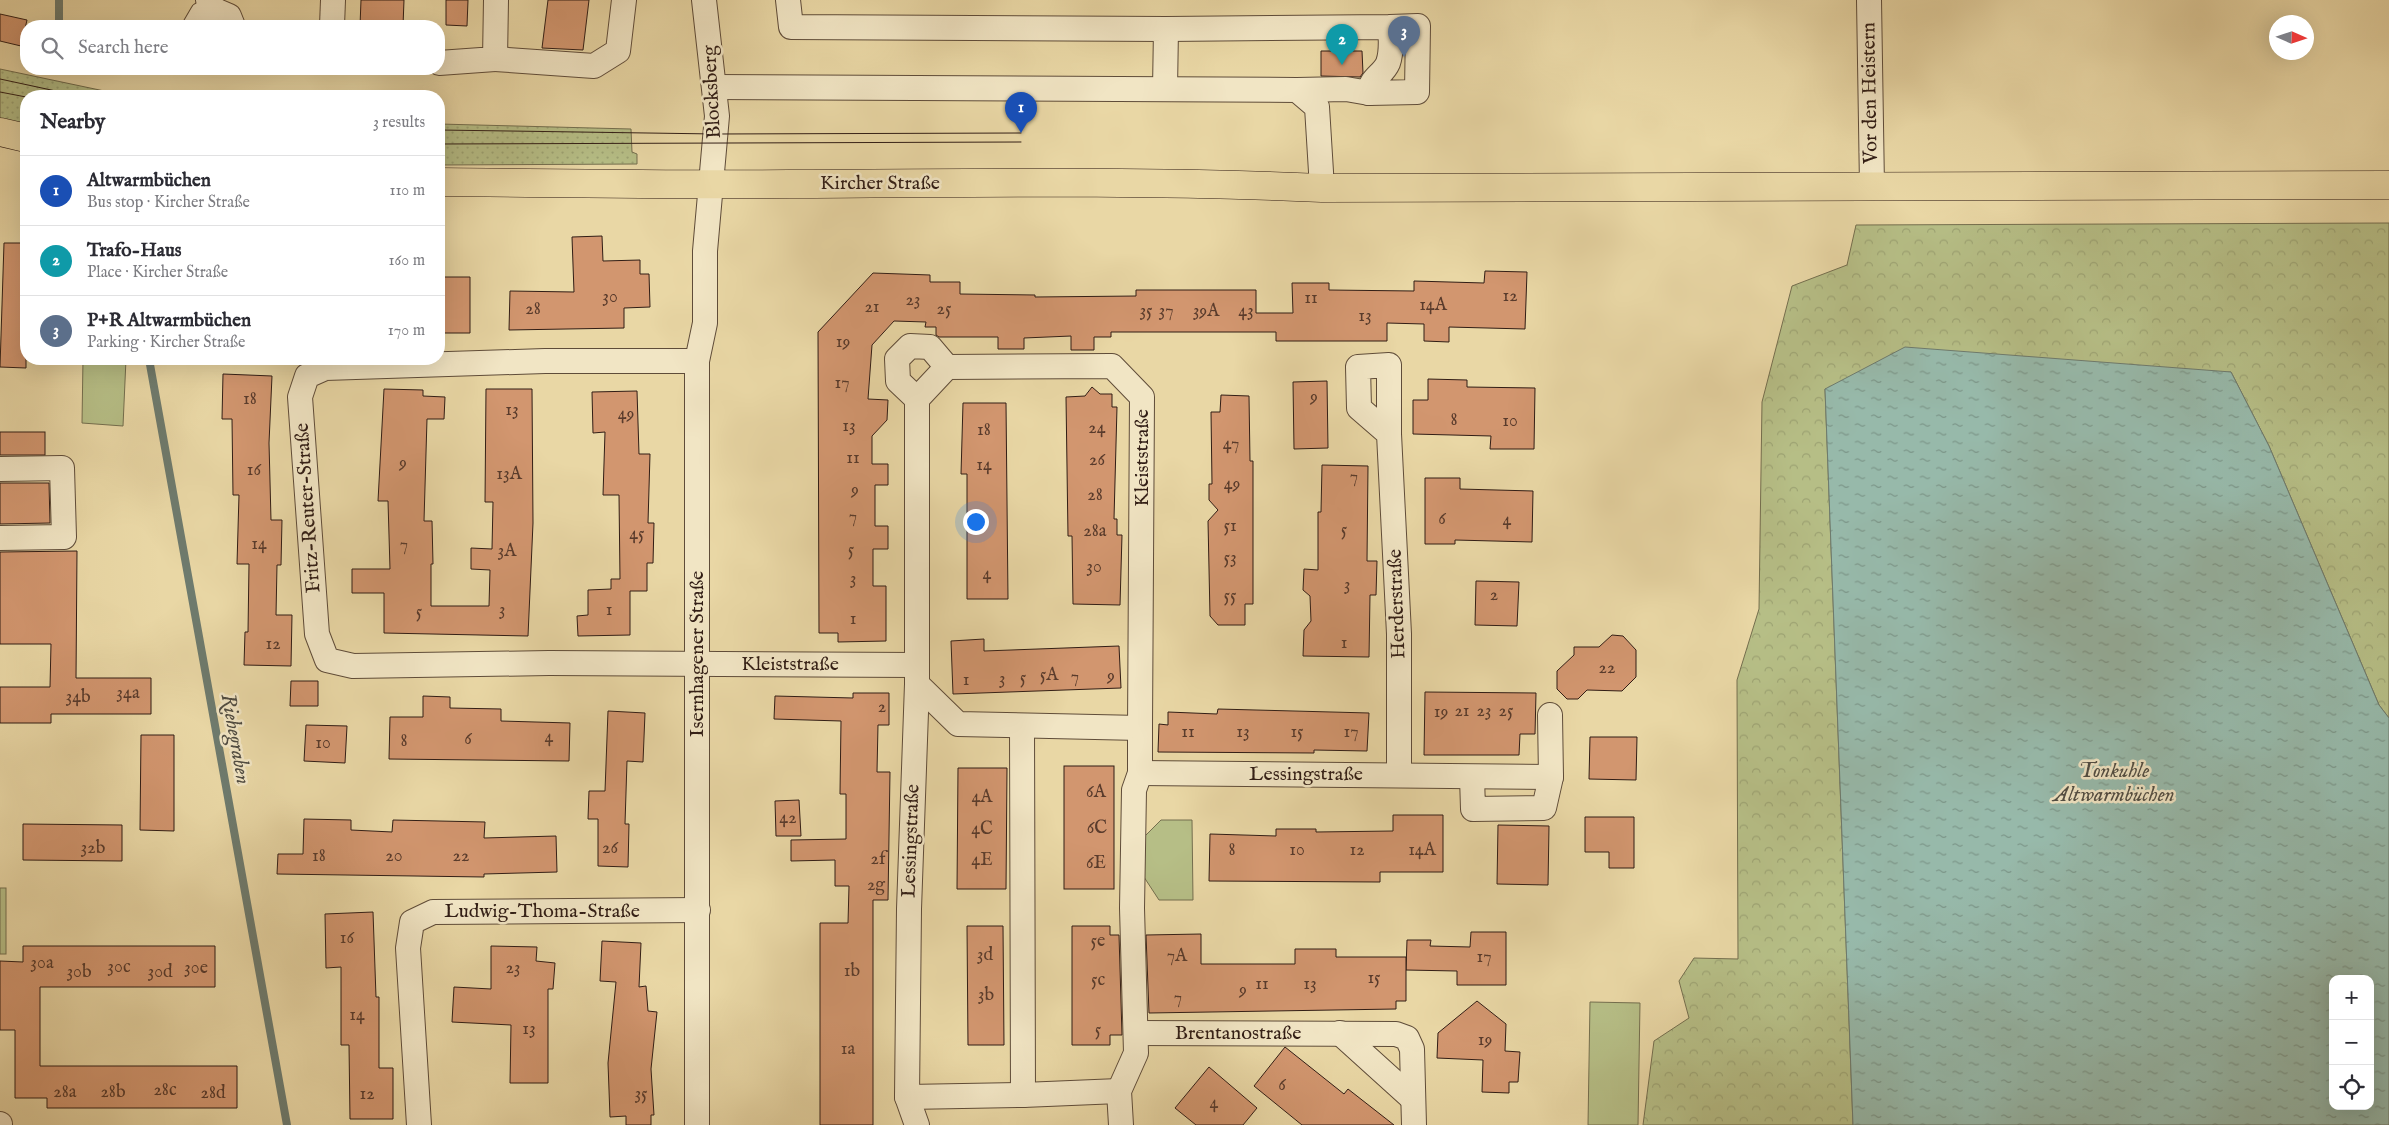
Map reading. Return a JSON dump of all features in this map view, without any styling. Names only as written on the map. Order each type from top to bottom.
[{"type":"main road","points":[[0,132],[20,137]]},
{"type":"main road","name":"Kircher Straße","points":[[445,182],[712,184],[1076,182],[1228,184],[1322,188],[2389,184]]},
{"type":"street","points":[[332,20],[334,0]]},
{"type":"street","points":[[495,59],[496,0]]},
{"type":"street","points":[[445,63],[495,59],[594,66],[618,51],[624,0]]},
{"type":"street","name":"Blocksberg","points":[[704,0],[715,87],[717,125],[712,184]]},
{"type":"street","points":[[715,87],[1346,89],[1369,93],[1417,92],[1418,26],[1166,30],[791,27],[788,0]]},
{"type":"street","name":"Vor den Heistern","points":[[1869,0],[1872,186]]},
{"type":"street","points":[[199,20],[202,14],[212,5],[229,16],[230,20]]},
{"type":"street","points":[[1369,93],[1370,84],[1387,64],[1391,45],[1390,27]]},
{"type":"street","points":[[1165,89],[1166,30]]},
{"type":"street","points":[[1297,90],[1317,106],[1322,188]]},
{"type":"street","name":"Isernhagener Straße","points":[[697,1125],[697,361],[705,323],[705,251],[712,184]]},
{"type":"street","points":[[917,399],[898,381],[897,359],[910,346],[930,347],[947,367],[917,399],[917,674],[958,724],[1140,728],[1140,773],[1134,790],[1132,908],[1136,1054],[1119,1091],[1120,1125]]},
{"type":"street","name":"Fritz-Reuter-Straße","points":[[445,364],[545,361],[697,361]]},
{"type":"street","name":"Fritz-Reuter-Straße","points":[[419,365],[325,368],[307,376],[300,397],[317,634],[326,660],[352,666],[549,663],[696,664]]},
{"type":"street","name":"Kleiststraße","points":[[947,367],[1112,366],[1142,397],[1140,728]]},
{"type":"street","name":"Herderstraße","points":[[1388,434],[1399,634],[1400,775]]},
{"type":"street","points":[[0,468],[62,468],[64,537],[0,538]]},
{"type":"street","name":"Kleiststraße","points":[[696,664],[917,674]]},
{"type":"street","name":"Lessingstraße","points":[[907,1097],[909,909],[917,674]]},
{"type":"street","points":[[1472,777],[1473,809],[1544,808],[1551,778],[1550,716]]},
{"type":"street","points":[[1022,726],[1023,1095]]},
{"type":"street","name":"Lessingstraße","points":[[1140,773],[1551,778]]},
{"type":"street","name":"Ludwig-Thoma-Straße","points":[[419,1125],[408,948],[412,922],[432,912],[698,910]]},
{"type":"street","name":"Brentanostraße","points":[[1136,1033],[1396,1034],[1407,1038],[1412,1049],[1414,1125]]},
{"type":"street","points":[[1340,1033],[1413,1100]]},
{"type":"street","points":[[917,1125],[907,1097],[1119,1091]]},
{"type":"green space","points":[[0,69],[20,73],[20,75],[28,75],[100,90],[20,90],[20,128],[0,123]]},
{"type":"green space","points":[[445,124],[631,129],[632,152],[637,154],[637,164],[445,165]]},
{"type":"green space","points":[[2389,223],[2389,718],[2379,705],[2269,446],[2231,372],[1825,389],[1853,1125],[1643,1125],[1654,1041],[1689,1018],[1679,981],[1694,958],[1738,959],[1737,680],[1759,609],[1762,402],[1792,286],[1847,265],[1856,225]]},
{"type":"green space","points":[[83,365],[126,365],[123,426],[82,423]]},
{"type":"green space","points":[[1161,820],[1192,820],[1193,900],[1159,900],[1142,874],[1143,838]]},
{"type":"green space","points":[[0,888],[6,888],[6,954],[0,954]]},
{"type":"green space","points":[[1590,1002],[1640,1003],[1638,1125],[1588,1125]]},
{"type":"water","name":"Tonkuhle Altwarmbüchen","points":[[1905,347],[2231,372],[2269,446],[2379,705],[2389,718],[2389,1125],[1853,1125],[1825,389]]},
{"type":"building","points":[[361,0],[404,0],[403,20],[360,20]]},
{"type":"building","points":[[446,0],[468,0],[467,26],[446,25]]},
{"type":"building","points":[[548,0],[589,0],[583,50],[542,48]]},
{"type":"building","points":[[0,14],[27,20],[20,20],[20,46],[0,41]]},
{"type":"building","points":[[1321,51],[1362,51],[1363,73],[1360,77],[1321,76]]},
{"type":"building","points":[[602,236],[603,261],[640,260],[640,274],[649,274],[650,307],[624,308],[624,328],[509,330],[510,291],[574,292],[572,237]]},
{"type":"building","points":[[4,243],[20,243],[20,365],[26,365],[26,368],[0,367]]},
{"type":"building","points":[[1485,271],[1527,272],[1525,329],[1449,327],[1449,342],[1424,341],[1424,324],[1387,323],[1387,341],[1276,341],[1276,332],[1111,332],[1111,337],[1094,337],[1094,350],[1071,350],[1071,336],[1024,338],[1024,349],[998,349],[998,337],[939,337],[936,335],[936,327],[925,327],[926,322],[894,321],[872,345],[868,399],[888,400],[887,420],[872,436],[872,464],[888,464],[888,485],[875,485],[875,526],[888,526],[888,549],[873,549],[873,586],[886,586],[886,641],[838,642],[838,633],[819,633],[818,332],[873,273],[930,275],[930,282],[960,282],[960,294],[1035,295],[1035,297],[1136,296],[1136,290],[1256,290],[1256,313],[1293,313],[1292,283],[1329,283],[1329,290],[1414,291],[1414,281],[1484,283]]},
{"type":"building","points":[[445,277],[470,277],[470,333],[445,333]]},
{"type":"building","points":[[223,374],[272,376],[269,443],[271,520],[282,520],[281,565],[277,565],[276,615],[292,615],[291,666],[244,665],[245,632],[248,632],[249,564],[237,564],[239,495],[233,495],[232,419],[222,419]]},
{"type":"building","points":[[1428,379],[1467,380],[1467,387],[1535,388],[1534,449],[1490,449],[1491,436],[1413,434],[1413,400],[1428,400]]},
{"type":"building","points":[[1327,381],[1328,448],[1294,449],[1293,382]]},
{"type":"building","points":[[1092,387],[1100,394],[1112,394],[1112,407],[1117,407],[1114,519],[1117,519],[1117,535],[1122,535],[1120,605],[1073,604],[1072,536],[1068,536],[1066,397],[1085,396]]},
{"type":"building","points":[[384,389],[423,390],[423,396],[445,397],[444,419],[427,419],[424,521],[432,521],[433,564],[431,564],[431,606],[489,606],[490,570],[471,569],[471,548],[492,549],[493,502],[485,502],[486,389],[532,389],[533,523],[528,636],[384,633],[384,593],[352,593],[352,569],[390,569],[388,501],[378,501]]},
{"type":"building","points":[[637,391],[639,454],[650,454],[648,523],[654,523],[653,563],[647,563],[647,591],[630,591],[630,635],[578,636],[577,616],[588,615],[588,590],[611,589],[611,579],[620,579],[619,495],[603,495],[605,432],[593,433],[592,392]]},
{"type":"building","points":[[1221,395],[1249,396],[1250,461],[1253,461],[1253,604],[1245,604],[1245,625],[1218,625],[1210,616],[1208,521],[1218,510],[1209,500],[1209,484],[1212,484],[1211,412],[1220,412]]},
{"type":"building","points":[[963,403],[1006,403],[1008,599],[967,599],[967,474],[961,474]]},
{"type":"building","points":[[0,432],[45,432],[45,455],[0,455]]},
{"type":"building","points":[[1322,465],[1368,466],[1367,561],[1377,561],[1376,595],[1370,595],[1369,657],[1303,656],[1304,630],[1311,621],[1310,596],[1303,590],[1304,569],[1318,570],[1318,512],[1321,512]]},
{"type":"building","points":[[1425,478],[1460,478],[1460,489],[1533,491],[1532,542],[1455,540],[1455,544],[1425,544]]},
{"type":"building","points":[[0,483],[49,483],[50,523],[0,524]]},
{"type":"building","points":[[77,551],[76,678],[151,678],[151,714],[51,714],[51,723],[0,723],[0,687],[50,687],[51,644],[0,644],[0,552]]},
{"type":"building","points":[[1476,581],[1519,582],[1517,626],[1475,625]]},
{"type":"building","points":[[1612,635],[1623,636],[1636,650],[1636,677],[1622,691],[1587,690],[1578,699],[1567,699],[1557,689],[1557,671],[1574,655],[1574,647],[1599,647]]},
{"type":"building","points":[[984,639],[984,651],[1119,646],[1121,688],[953,694],[951,641]]},
{"type":"building","points":[[291,681],[318,681],[318,706],[290,706]]},
{"type":"building","points":[[1425,692],[1536,693],[1535,734],[1520,734],[1519,755],[1424,755]]},
{"type":"building","points":[[853,693],[889,693],[889,725],[878,725],[877,772],[890,772],[888,900],[873,900],[873,1125],[820,1125],[820,923],[848,923],[849,886],[835,886],[835,860],[791,861],[791,840],[846,839],[846,794],[840,794],[841,721],[774,719],[775,696],[853,698]]},
{"type":"building","points":[[423,696],[450,697],[450,708],[501,709],[501,721],[570,723],[569,761],[389,759],[390,717],[423,717]]},
{"type":"building","points":[[1218,709],[1369,713],[1367,751],[1314,750],[1314,753],[1158,752],[1159,724],[1168,725],[1168,712],[1217,714]]},
{"type":"building","points":[[608,711],[645,713],[643,762],[627,761],[625,824],[629,824],[628,867],[598,866],[598,819],[588,819],[589,791],[605,791]]},
{"type":"building","points":[[306,725],[347,726],[345,763],[304,761]]},
{"type":"building","points":[[141,735],[174,735],[174,831],[140,830]]},
{"type":"building","points":[[1590,737],[1637,737],[1636,780],[1589,779]]},
{"type":"building","points":[[1064,766],[1114,766],[1114,889],[1064,889]]},
{"type":"building","points":[[958,768],[1007,768],[1006,889],[957,889]]},
{"type":"building","points":[[799,800],[801,836],[776,836],[775,801]]},
{"type":"building","points":[[1393,815],[1443,815],[1443,872],[1380,872],[1380,882],[1209,881],[1210,834],[1276,836],[1276,829],[1316,829],[1316,832],[1393,831]]},
{"type":"building","points":[[1585,817],[1634,817],[1634,868],[1609,868],[1609,852],[1585,852]]},
{"type":"building","points":[[304,819],[351,820],[351,830],[392,832],[393,820],[485,822],[484,838],[556,836],[557,872],[484,874],[484,877],[277,874],[278,854],[303,854]]},
{"type":"building","points":[[23,824],[122,825],[122,861],[23,860]]},
{"type":"building","points":[[1498,825],[1549,826],[1548,885],[1497,884]]},
{"type":"building","points":[[373,912],[376,997],[379,997],[379,1068],[393,1068],[393,1119],[350,1119],[349,1045],[341,1045],[341,967],[326,968],[325,914]]},
{"type":"building","points":[[967,926],[1003,926],[1004,1045],[968,1045]]},
{"type":"building","points":[[1072,926],[1110,926],[1110,935],[1119,935],[1122,1035],[1110,1035],[1110,1045],[1072,1045]]},
{"type":"building","points":[[1471,932],[1506,932],[1506,985],[1457,985],[1457,971],[1406,970],[1407,940],[1431,940],[1430,946],[1470,947]]},
{"type":"building","points":[[1201,934],[1201,964],[1295,964],[1295,949],[1336,949],[1336,957],[1406,957],[1406,1001],[1396,1001],[1396,1009],[1149,1013],[1146,935]]},
{"type":"building","points":[[602,941],[641,943],[639,987],[646,986],[648,1011],[657,1012],[651,1069],[654,1115],[651,1115],[651,1125],[626,1125],[626,1116],[610,1117],[608,1063],[616,982],[600,981]]},
{"type":"building","points":[[23,946],[215,946],[215,987],[40,987],[40,1066],[237,1066],[237,1108],[47,1108],[47,1098],[15,1098],[15,1030],[0,1030],[0,961],[23,962]]},
{"type":"building","points":[[491,946],[537,947],[536,961],[555,963],[553,989],[548,989],[548,1083],[510,1083],[511,1025],[452,1022],[454,987],[491,989]]},
{"type":"building","points":[[1477,1001],[1506,1024],[1505,1051],[1520,1052],[1518,1082],[1509,1082],[1509,1093],[1482,1092],[1483,1060],[1437,1058],[1438,1033]]},
{"type":"building","points":[[1285,1047],[1344,1094],[1348,1089],[1394,1125],[1302,1125],[1254,1086]]},
{"type":"building","points":[[1209,1067],[1257,1108],[1243,1125],[1196,1125],[1175,1108]]},
{"type":"waterway","name":"Riehegraben","points":[[59,0],[59,20]]},
{"type":"waterway","name":"Riehegraben","points":[[150,365],[287,1125]]},
{"type":"tram line","points":[[0,79],[51,90]]},
{"type":"tram line","points":[[0,92],[20,96]]},
{"type":"tram line","points":[[445,130],[716,134],[1021,133]]},
{"type":"tram line","points":[[445,144],[1021,142]]},
{"type":"place","name":"P+R Altwarmbüchen","points":[[1404,57]]},
{"type":"place","name":"Trafo-Haus","points":[[1342,65]]},
{"type":"place","name":"Altwarmbüchen","points":[[1021,133]]}]
